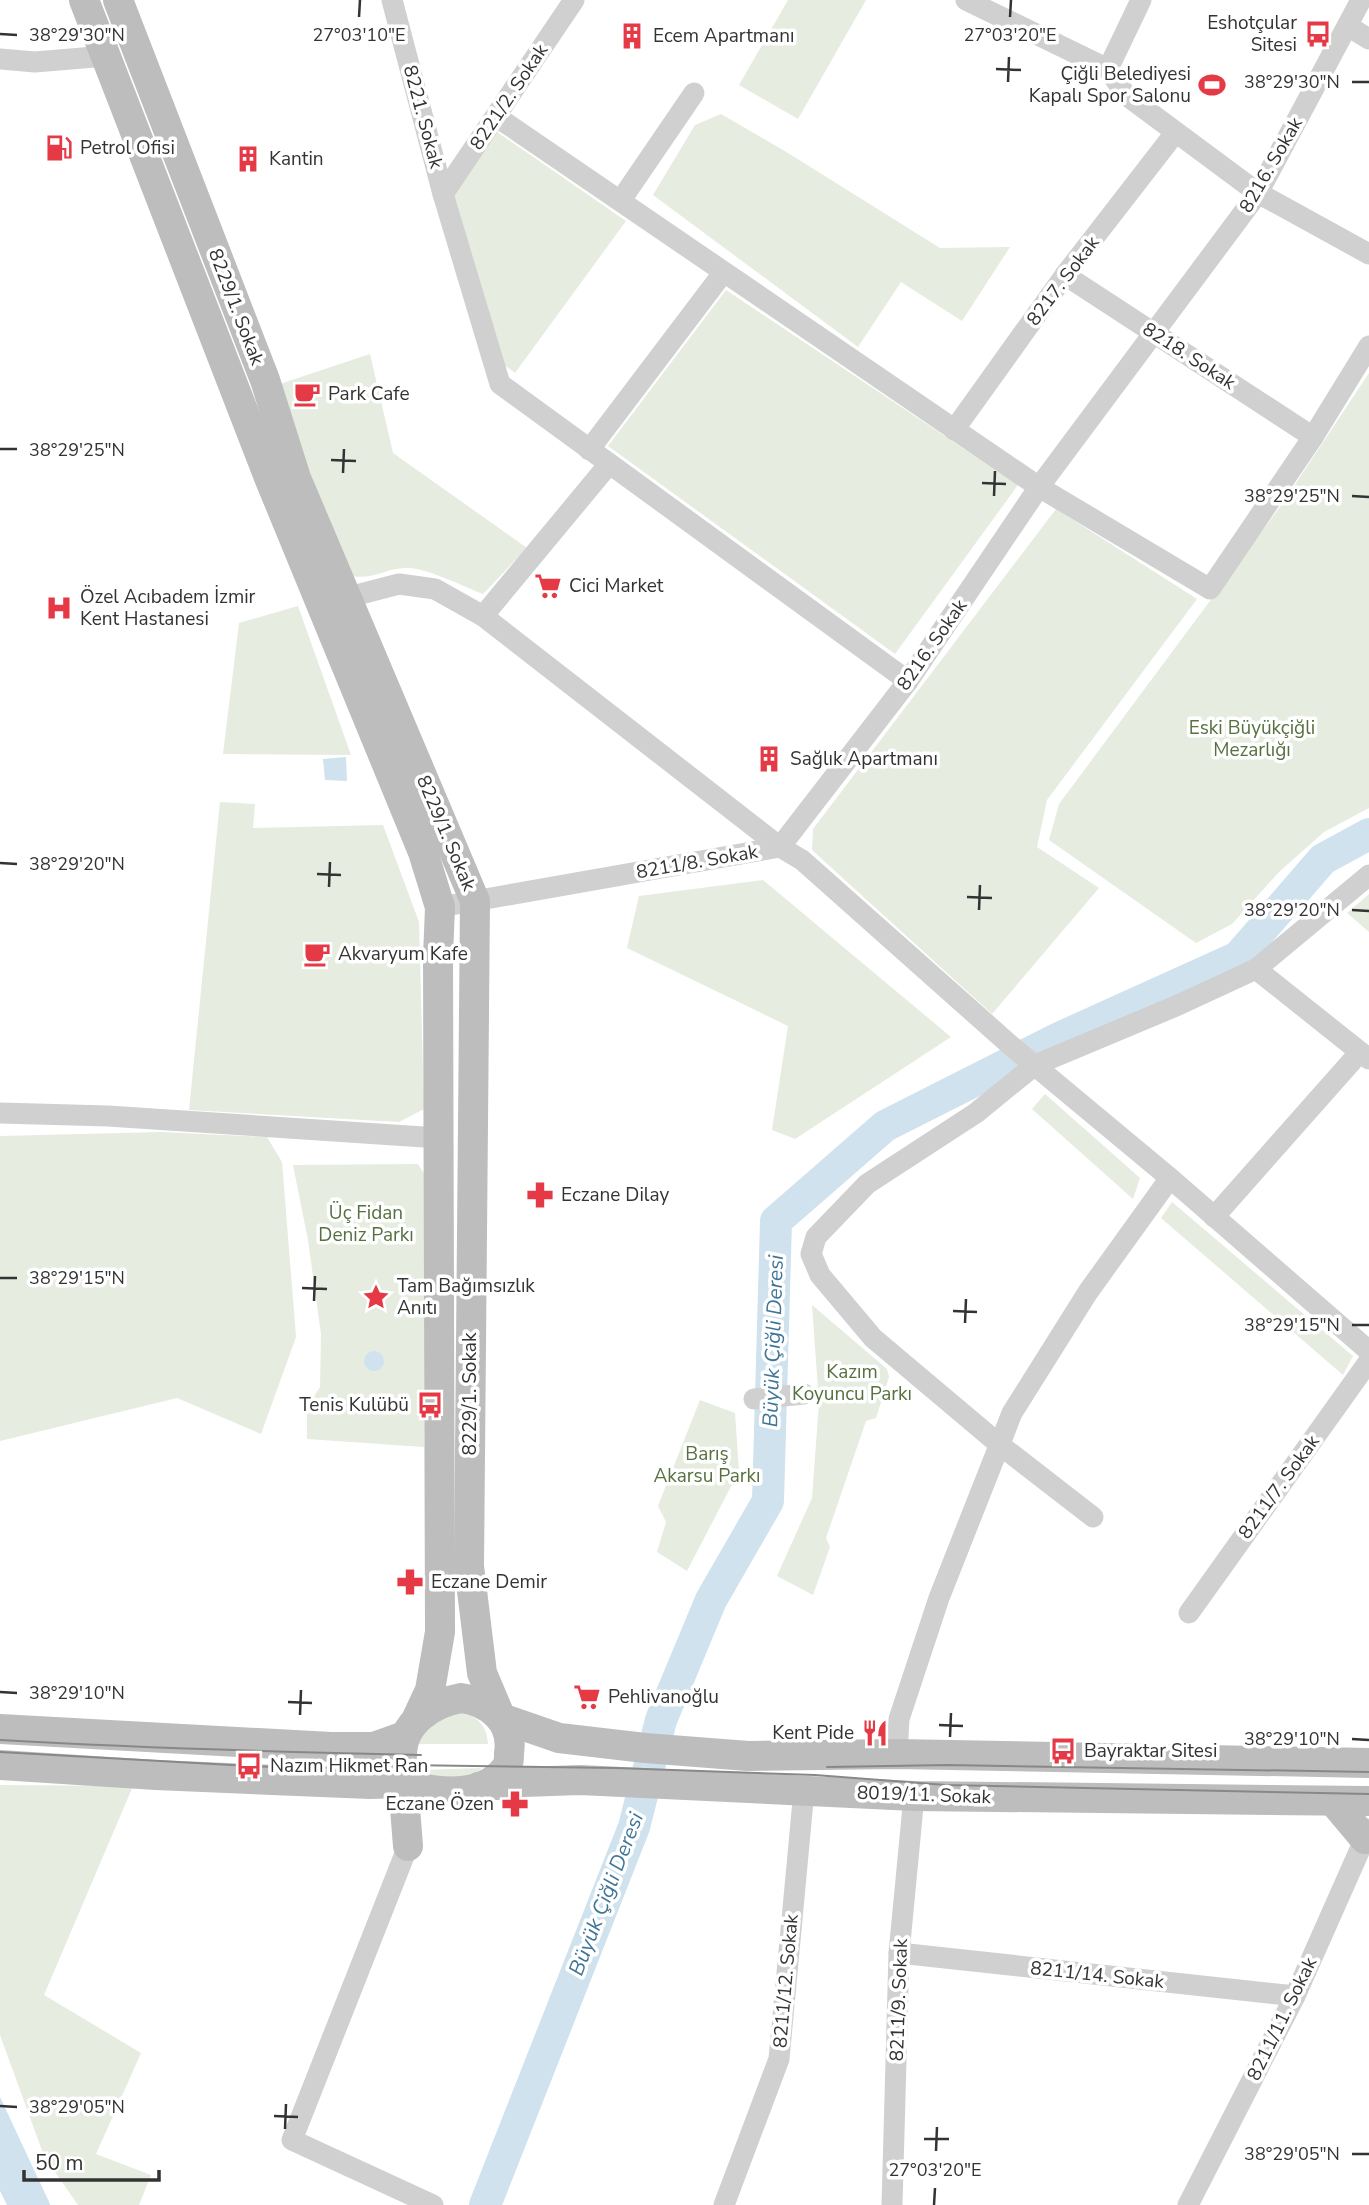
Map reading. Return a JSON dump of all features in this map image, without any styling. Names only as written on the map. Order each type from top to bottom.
[{"type":"street","name":"8229/1. Sokak","points":[[84,0],[273,488],[423,852],[440,907],[440,1632],[430,1690],[411,1728]]},
{"type":"street","name":"8229/1. Sokak","points":[[118,0],[265,380],[296,478],[475,901],[469,1566],[482,1673],[501,1718]]},
{"type":"street","name":"8221. Sokak","points":[[392,0],[443,194],[500,384],[908,681]]},
{"type":"street","name":"8221/2. Sokak","points":[[443,194],[574,0]]},
{"type":"street","points":[[966,0],[1108,69],[1126,95],[1175,134],[1258,193],[1369,254]]},
{"type":"street","points":[[1108,69],[1141,0]]},
{"type":"street","name":"8216. Sokak","points":[[780,847],[908,681],[1039,487],[1258,193],[1361,0]]},
{"type":"street","points":[[1348,26],[1369,39]]},
{"type":"street","points":[[0,59],[35,62],[106,56]]},
{"type":"street","points":[[621,200],[694,93]]},
{"type":"street","points":[[496,117],[1039,487],[1210,589],[1313,437],[1369,346]]},
{"type":"street","name":"8217. Sokak","points":[[954,430],[1065,275],[1175,134]]},
{"type":"street","points":[[589,450],[723,272]]},
{"type":"street","name":"8218. Sokak","points":[[1065,275],[1313,437]]},
{"type":"street","points":[[483,616],[609,464]]},
{"type":"street","points":[[345,598],[399,584],[435,589],[483,616],[780,847]]},
{"type":"street","name":"8211/8. Sokak","points":[[440,907],[780,847],[802,859],[1009,1044],[1170,1178],[1369,1351]]},
{"type":"street","points":[[1093,1517],[1000,1445],[873,1338],[820,1275],[811,1254],[816,1237],[867,1184],[976,1113],[1035,1065],[1177,1006],[1256,969],[1369,875]]},
{"type":"street","points":[[1214,1217],[1364,1055],[1256,969]]},
{"type":"street","points":[[0,1113],[108,1116],[439,1138]]},
{"type":"street","points":[[897,1754],[899,1720],[939,1598],[1012,1413],[1088,1292],[1170,1178]]},
{"type":"street","name":"8211/7. Sokak","points":[[1189,1613],[1369,1361]]},
{"type":"street","points":[[754,1399],[804,1394]]},
{"type":"street","points":[[0,1729],[374,1747],[411,1728],[445,1701],[461,1698],[476,1700],[501,1718],[508,1732],[510,1747],[507,1767],[496,1777],[430,1814],[416,1832],[408,1846],[292,2140],[433,2205]]},
{"type":"street","name":"8019/11. Sokak","points":[[501,1718],[559,1738],[748,1756],[897,1754],[1369,1763]]},
{"type":"street","points":[[408,1846],[402,1755],[411,1728]]},
{"type":"street","points":[[0,1765],[156,1775],[403,1783],[426,1790],[469,1790]]},
{"type":"street","name":"8019/11. Sokak","points":[[469,1790],[523,1782],[580,1780],[914,1796],[1369,1801]]},
{"type":"street","name":"8211/12. Sokak","points":[[724,2205],[779,2059],[804,1790]]},
{"type":"street","name":"8211/9. Sokak","points":[[892,2205],[899,1953],[914,1796]]},
{"type":"street","points":[[1333,1801],[1367,1834]]},
{"type":"street","name":"8211/11. Sokak","points":[[1188,2205],[1295,1996],[1367,1834]]},
{"type":"street","name":"8211/14. Sokak","points":[[899,1953],[1295,1996]]},
{"type":"green space","points":[[788,0],[866,0],[798,119],[739,85]]},
{"type":"green space","points":[[721,114],[940,248],[1010,247],[962,321],[901,282],[858,347],[653,195],[695,125]]},
{"type":"green space","points":[[497,132],[626,221],[515,373],[502,363],[452,196]]},
{"type":"green space","points":[[726,290],[1018,485],[895,654],[608,446]]},
{"type":"green space","points":[[370,354],[393,453],[527,548],[483,594],[416,569],[400,568],[364,577],[348,575],[277,385]]},
{"type":"green space","name":"Eski Büyükçiğli Mezarlığı","points":[[1369,373],[1369,808],[1324,832],[1279,872],[1232,924],[1196,943],[1049,840],[1059,804],[1282,504]]},
{"type":"green space","points":[[1056,509],[1197,599],[1047,800],[1037,847],[1099,888],[992,1014],[812,850],[813,829]]},
{"type":"green space","points":[[298,606],[351,755],[223,754],[239,623]]},
{"type":"green space","points":[[220,802],[255,804],[253,828],[383,825],[419,922],[424,1109],[399,1122],[189,1110]]},
{"type":"green space","points":[[763,880],[951,1037],[795,1139],[772,1130],[788,1026],[627,948],[639,896]]},
{"type":"green space","points":[[1369,894],[1369,932],[1347,913]]},
{"type":"green space","points":[[1045,1094],[1140,1178],[1133,1199],[1032,1109]]},
{"type":"green space","points":[[161,1132],[267,1137],[282,1162],[296,1337],[261,1434],[177,1398],[0,1441],[0,1136]]},
{"type":"green space","name":"Üç Fidan Deniz Parkı","points":[[418,1164],[425,1175],[424,1447],[307,1439],[307,1408],[320,1387],[321,1334],[308,1240],[293,1165]]},
{"type":"green space","points":[[1172,1202],[1353,1356],[1343,1375],[1161,1218]]},
{"type":"green space","name":"Kazım Koyuncu Parkı","points":[[812,1305],[887,1369],[889,1377],[876,1418],[866,1421],[826,1538],[830,1547],[813,1595],[777,1576],[812,1498],[819,1403]]},
{"type":"green space","name":"Barış Akarsu Parkı","points":[[700,1400],[735,1413],[739,1471],[687,1571],[657,1552],[666,1522],[658,1506]]},
{"type":"green space","points":[[441,1711],[466,1714],[479,1721],[488,1744],[413,1744]]},
{"type":"green space","points":[[482,1768],[470,1779],[424,1774],[421,1770]]},
{"type":"green space","points":[[0,1785],[133,1786],[44,1995],[141,2053],[96,2154],[151,2175],[139,2205],[78,2205],[44,2156],[0,2035]]},
{"type":"water","points":[[346,757],[347,781],[325,780],[323,759]]},
{"type":"water","points":[[374,1351],[381,1354],[384,1361],[381,1368],[374,1371],[367,1368],[364,1361],[367,1354]]},
{"type":"water","points":[[0,2097],[50,2205],[7,2205],[0,2191]]},
{"type":"waterway","name":"Büyük Çiğli Deresi","points":[[485,2205],[634,1827],[661,1720],[711,1600],[768,1501],[776,1221],[885,1126],[1059,1038],[1238,957],[1323,859],[1369,834]]},
{"type":"tram line","points":[[0,1740],[421,1755]]},
{"type":"tram line","points":[[0,1752],[307,1768],[403,1765],[616,1768],[815,1775],[946,1785],[1369,1794]]},
{"type":"tram line","points":[[827,1767],[948,1765],[1369,1772]]},
{"type":"place","name":"Eshotçular Sitesi","points":[[1318,34]]},
{"type":"place","name":"Ecem Apartmanı","points":[[632,36]]},
{"type":"place","name":"Çiğli Belediyesi Kapalı Spor Salonu","points":[[1212,85]]},
{"type":"place","name":"Petrol Ofisi","points":[[59,148]]},
{"type":"place","name":"Kantin","points":[[248,159]]},
{"type":"place","name":"Park Cafe","points":[[307,394]]},
{"type":"place","name":"Cici Market","points":[[548,586]]},
{"type":"place","name":"Özel Acıbadem İzmir Kent Hastanesi","points":[[59,608]]},
{"type":"place","name":"Sağlık Apartmanı","points":[[769,759]]},
{"type":"place","name":"Akvaryum Kafe","points":[[317,954]]},
{"type":"place","name":"Eczane Dilay","points":[[540,1195]]},
{"type":"place","name":"Tam Bağımsızlık Anıtı","points":[[376,1297]]},
{"type":"place","name":"Tenis Kulübü","points":[[430,1405]]},
{"type":"place","name":"Eczane Demir","points":[[410,1582]]},
{"type":"place","name":"Pehlivanoğlu","points":[[587,1697]]},
{"type":"place","name":"Kent Pide","points":[[875,1733]]},
{"type":"place","name":"Bayraktar Sitesi","points":[[1063,1751]]},
{"type":"place","name":"Nazım Hikmet Ran","points":[[249,1766]]},
{"type":"place","name":"Eczane Özen","points":[[515,1804]]}]
